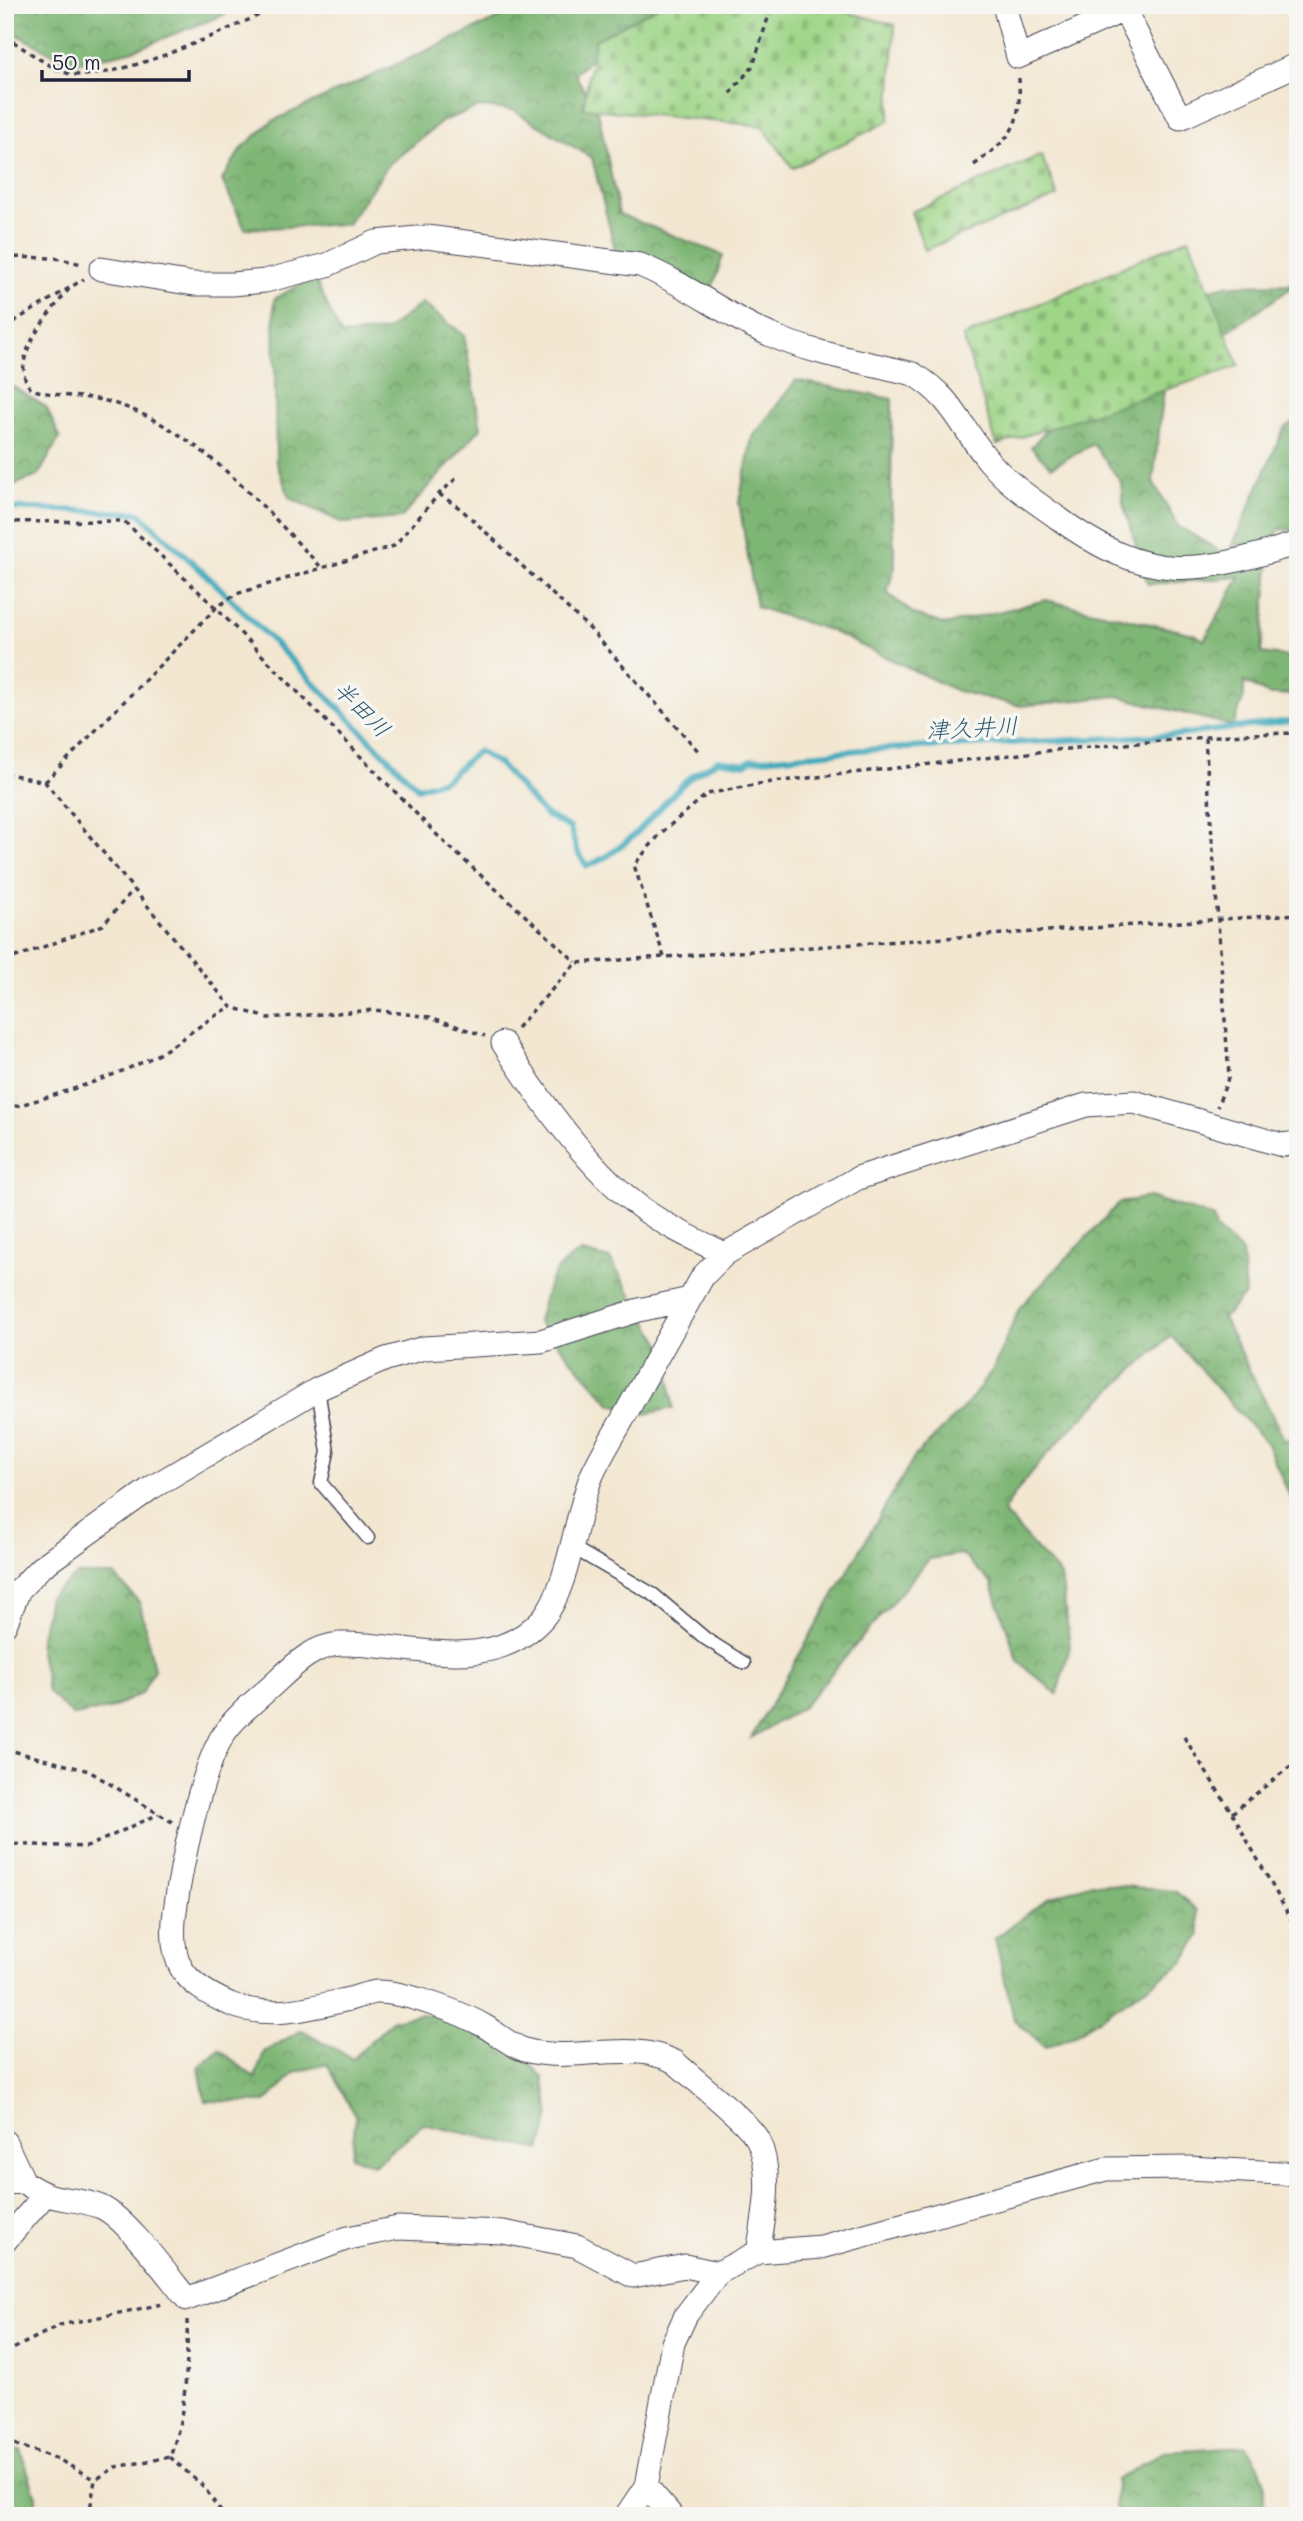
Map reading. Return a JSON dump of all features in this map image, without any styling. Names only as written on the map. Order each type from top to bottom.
[{"type":"street","points":[[1004,5],[1018,57],[1124,7],[1180,118],[1298,64]]},
{"type":"street","points":[[101,269],[194,284],[265,281],[327,265],[376,242],[427,237],[640,265],[673,278],[747,324],[773,336],[914,374],[933,386],[954,408],[984,455],[1007,482],[1065,524],[1132,561],[1156,568],[1184,568],[1245,560],[1298,543]]},
{"type":"street","points":[[503,1043],[528,1083],[607,1178],[657,1218],[725,1254]]},
{"type":"street","points":[[758,2252],[766,2211],[764,2164],[757,2138],[675,2062],[658,2054],[582,2051],[545,2054],[520,2049],[482,2025],[430,2005],[378,1992],[294,2011],[248,2010],[228,2003],[188,1980],[177,1965],[173,1923],[190,1833],[213,1756],[224,1733],[298,1661],[317,1649],[340,1644],[446,1654],[486,1651],[523,1635],[544,1617],[558,1594],[593,1474],[703,1276],[725,1254],[858,1178],[1086,1105],[1134,1102],[1282,1145],[1298,1143]]},
{"type":"street","points":[[5,1625],[19,1590],[40,1569],[150,1489],[318,1389],[386,1359],[424,1348],[541,1341],[639,1310],[690,1299]]},
{"type":"street","points":[[5,2142],[15,2183],[44,2196],[103,2208],[144,2245],[187,2299],[348,2238],[398,2228],[503,2232],[577,2246],[604,2263],[633,2276],[685,2266],[718,2273]]},
{"type":"street","points":[[626,2516],[646,2486],[673,2343],[700,2293],[718,2273],[758,2252],[821,2247],[1106,2169],[1189,2168],[1298,2174]]},
{"type":"street","points":[[5,2241],[44,2196]]},
{"type":"street","points":[[646,2486],[672,2516]]},
{"type":"lane","points":[[318,1389],[328,1452],[321,1483],[368,1538]]},
{"type":"lane","points":[[570,1546],[654,1595],[706,1639],[744,1663]]},
{"type":"path","points":[[5,36],[67,73],[93,76],[195,44],[281,5]]},
{"type":"path","points":[[730,93],[753,66],[772,5]]},
{"type":"path","points":[[974,165],[1007,140],[1020,110],[1018,57]]},
{"type":"path","points":[[5,257],[57,258],[101,269]]},
{"type":"path","points":[[5,327],[69,289],[42,325],[30,348],[23,368],[23,380],[31,389],[105,401],[161,425],[233,474],[321,567]]},
{"type":"path","points":[[45,782],[216,608],[236,594],[394,546],[439,494],[459,476]]},
{"type":"path","points":[[439,494],[461,509],[590,629],[700,753]]},
{"type":"path","points":[[5,522],[124,522],[216,608],[442,840],[576,963]]},
{"type":"path","points":[[664,957],[634,865],[661,833],[707,794],[764,783],[930,764],[1205,738],[1298,733]]},
{"type":"path","points":[[1205,738],[1229,1076],[1211,1124]]},
{"type":"path","points":[[5,773],[45,782],[231,1007],[268,1018],[375,1010],[430,1017],[503,1043],[576,963],[1298,914]]},
{"type":"path","points":[[5,961],[103,925],[134,890]]},
{"type":"path","points":[[5,1109],[54,1097],[148,1059],[168,1049],[204,1021],[231,1007]]},
{"type":"path","points":[[1184,1737],[1232,1813],[1298,1932]]},
{"type":"path","points":[[5,1749],[89,1772],[190,1833]]},
{"type":"path","points":[[1232,1813],[1298,1760]]},
{"type":"path","points":[[5,1844],[87,1847],[159,1814]]},
{"type":"path","points":[[5,2353],[60,2325],[187,2299],[188,2363],[177,2438],[170,2457]]},
{"type":"path","points":[[5,2441],[58,2459],[95,2480]]},
{"type":"path","points":[[89,2516],[95,2480],[116,2467],[170,2457]]},
{"type":"path","points":[[170,2457],[203,2486],[224,2516]]},
{"type":"green space","points":[[5,5],[232,5],[226,14],[131,51],[71,64],[5,28]]},
{"type":"green space","points":[[527,5],[692,5],[613,36],[575,74],[599,116],[619,214],[723,255],[712,289],[687,286],[618,261],[592,158],[513,110],[479,107],[443,121],[389,164],[347,224],[245,229],[222,180],[241,149],[272,121]]},
{"type":"green space","points":[[661,5],[821,5],[895,25],[889,121],[793,168],[762,126],[583,108],[595,40]]},
{"type":"green space","points":[[1041,155],[1058,196],[925,250],[911,212]]},
{"type":"green space","points":[[1189,238],[1239,366],[997,445],[963,337]]},
{"type":"green space","points":[[314,277],[341,335],[386,331],[422,303],[464,335],[481,428],[401,518],[343,523],[290,498],[276,462],[274,299]]},
{"type":"green space","points":[[1297,284],[1166,373],[1153,482],[1178,526],[1228,556],[1284,428],[1298,419],[1298,530],[1279,530],[1271,547],[1261,653],[1298,658],[1298,694],[1269,695],[1244,682],[1244,697],[1233,726],[1117,696],[1021,706],[957,691],[829,630],[756,607],[739,502],[752,438],[796,380],[892,399],[891,498],[895,567],[887,593],[914,614],[945,625],[1046,600],[1194,634],[1204,640],[1240,577],[1148,584],[1123,503],[1121,482],[1093,444],[1051,467],[1031,447],[1160,302],[1227,285]]},
{"type":"green space","points":[[5,382],[46,407],[60,437],[38,476],[5,488]]},
{"type":"green space","points":[[1149,1197],[1213,1217],[1216,1229],[1242,1252],[1245,1295],[1223,1318],[1285,1441],[1298,1435],[1298,1515],[1267,1444],[1171,1336],[1059,1442],[1019,1488],[1003,1512],[1061,1576],[1070,1647],[1057,1694],[1018,1661],[991,1583],[962,1554],[929,1559],[803,1707],[751,1738],[914,1457],[969,1402],[993,1369],[1020,1307],[1119,1203]]},
{"type":"green space","points":[[582,1252],[610,1259],[667,1354],[673,1408],[646,1414],[611,1404],[538,1322],[547,1289],[556,1272]]},
{"type":"green space","points":[[77,1575],[114,1575],[140,1603],[154,1669],[142,1693],[113,1708],[73,1716],[48,1692],[39,1647],[49,1597]]},
{"type":"green space","points":[[1092,1883],[1175,1891],[1197,1910],[1200,1934],[1183,1963],[1071,2037],[1045,2047],[1014,2019],[995,1938],[1049,1898]]},
{"type":"green space","points":[[420,2014],[462,2020],[512,2046],[543,2077],[550,2115],[540,2150],[423,2124],[374,2165],[351,2156],[356,2117],[327,2064],[296,2072],[265,2102],[205,2101],[199,2067],[219,2049],[255,2078],[264,2052],[302,2030],[353,2059],[393,2020]]},
{"type":"green space","points":[[1246,2446],[1264,2479],[1265,2496],[1261,2516],[1119,2516],[1115,2505],[1116,2480],[1164,2451]]},
{"type":"green space","points":[[5,2449],[21,2450],[36,2497],[36,2516],[5,2516]]},
{"type":"waterway","name":"半田川","points":[[5,508],[139,513],[219,587],[418,788],[446,779],[478,751],[499,764],[544,814],[570,828],[577,851],[587,866],[616,850],[686,781],[718,760],[745,764],[751,760],[861,750],[1178,735],[1298,720]]},
{"type":"water label","name":"津久井川","points":[[972,728]]}]
